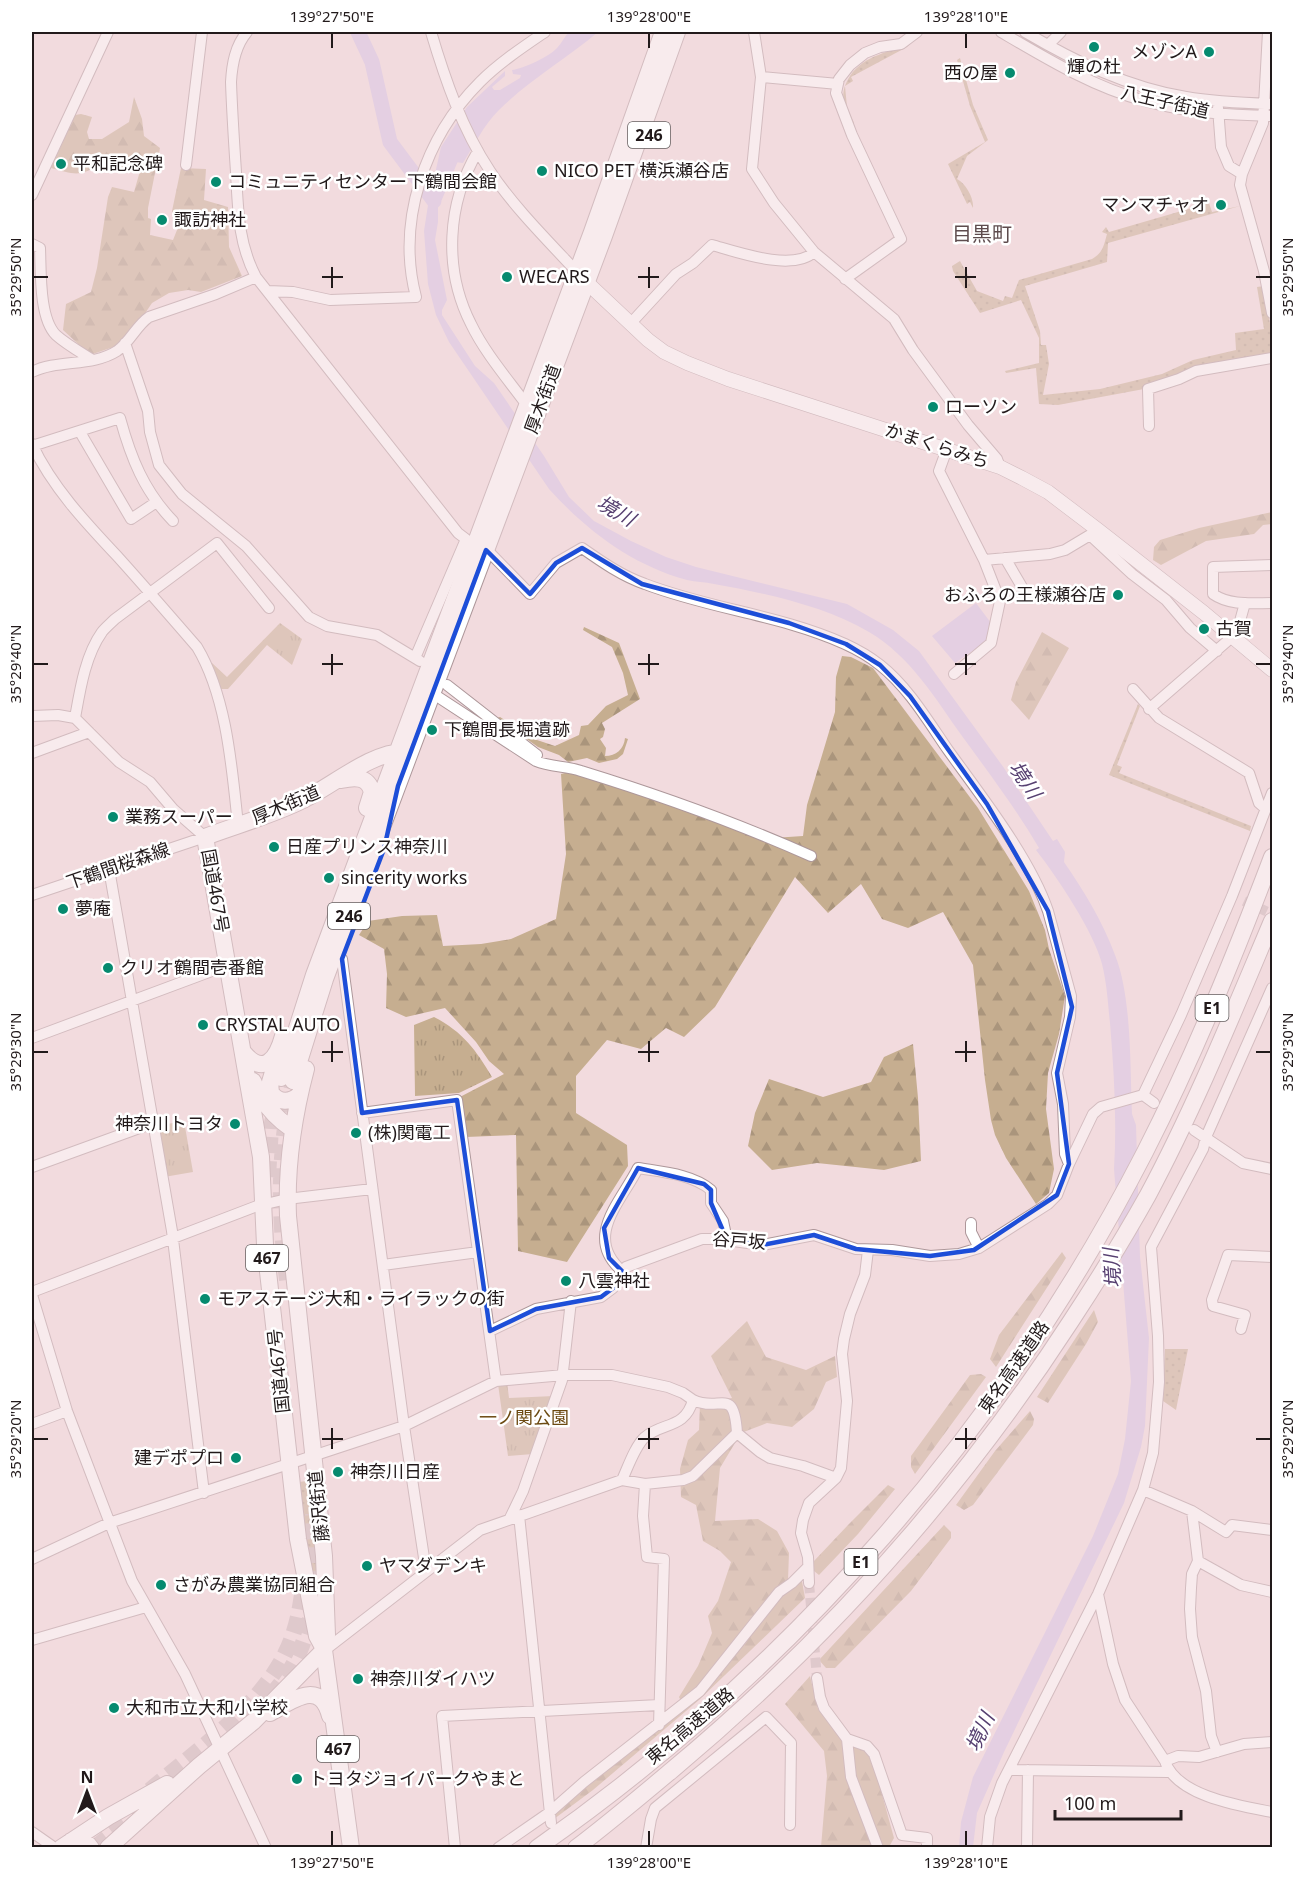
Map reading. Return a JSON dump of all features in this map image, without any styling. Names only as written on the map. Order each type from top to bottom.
[{"type":"highway","name":"246","points":[[598,234],[615,137],[652,32]]},
{"type":"highway","name":"厚木街道","points":[[629,148],[663,32]]},
{"type":"highway","name":"厚木街道","points":[[404,752],[476,545],[515,458],[527,412],[582,277],[629,148],[676,32]]},
{"type":"highway","name":"246","points":[[598,234],[643,153],[686,32]]},
{"type":"highway","name":"厚木街道","points":[[205,837],[301,802],[369,762],[404,752],[440,689],[476,545]]},
{"type":"highway","name":"246","points":[[291,1085],[325,979],[398,786],[404,752]]},
{"type":"highway","name":"246","points":[[279,1050],[298,992],[371,811],[404,752]]},
{"type":"highway","points":[[340,780],[353,777],[364,780],[371,788],[371,811]]},
{"type":"highway","points":[[279,1050],[270,1082],[271,1093],[279,1100],[285,1101],[294,1099],[291,1085],[314,1043],[342,959],[384,849],[398,786]]},
{"type":"highway","name":"246","points":[[291,1085],[302,1006],[371,811]]},
{"type":"highway","name":"国道467号","points":[[205,837],[258,1134],[262,1205],[301,1558],[317,1636],[324,1650]]},
{"type":"highway","name":"東名高速道路","points":[[537,1848],[658,1754],[724,1698],[783,1643],[850,1574],[928,1484],[998,1393],[1073,1279],[1143,1155],[1209,1014],[1272,856]]},
{"type":"highway","name":"東名高速道路","points":[[576,1848],[737,1714],[842,1614],[945,1497],[1015,1406],[1116,1250],[1148,1195],[1196,1100],[1272,921]]},
{"type":"highway","points":[[244,1053],[249,1059],[262,1064],[274,1059],[279,1050]]},
{"type":"highway","name":"国道467号","points":[[244,1053],[260,1096],[286,1125]]},
{"type":"highway","name":"藤沢街道","points":[[291,1085],[286,1125],[287,1199],[291,1255],[324,1556],[327,1635],[324,1650],[351,1848]]},
{"type":"highway","points":[[258,1134],[259,1129],[266,1122],[286,1125]]},
{"type":"highway","points":[[99,1822],[95,1830],[95,1837],[101,1844],[111,1845],[199,1766],[254,1721],[324,1650]]},
{"type":"highway","points":[[254,1721],[301,1696],[315,1695],[325,1703],[329,1712],[339,1754]]},
{"type":"highway","points":[[62,1845],[199,1766]]},
{"type":"highway","points":[[62,1845],[79,1839],[85,1841],[91,1848]]},
{"type":"main road","name":"かまくらみち","points":[[582,277],[664,352],[708,372],[1000,467],[1048,492],[1094,532],[1234,638],[1272,670]]},
{"type":"street","points":[[32,195],[108,32]]},
{"type":"street","points":[[186,165],[202,32]]},
{"type":"street","points":[[247,32],[238,46],[231,82],[239,226],[245,252],[256,277],[458,532],[476,545],[530,594],[556,563],[582,548],[613,569],[642,584],[789,623],[846,644],[880,665],[910,696],[987,804],[1021,857],[1048,911],[1071,996],[1070,1017],[1057,1073],[1063,1104],[1065,1154],[1069,1164]]},
{"type":"street","points":[[431,32],[448,87],[477,149],[503,189],[582,277]]},
{"type":"street","points":[[268,291],[293,292],[330,300],[416,297],[411,277],[408,235],[419,188],[433,147],[458,109],[479,83],[495,68],[545,32]]},
{"type":"street","points":[[754,32],[760,77],[752,169],[774,203],[814,252],[894,319],[913,350],[997,459],[1000,467]]},
{"type":"street","points":[[845,279],[901,239],[852,135],[836,93],[839,79],[850,65],[865,53],[901,44],[917,32]]},
{"type":"street","name":"八王子街道","points":[[1001,32],[1066,69],[1122,94],[1162,105],[1217,114],[1268,116]]},
{"type":"street","name":"八王子街道","points":[[1025,32],[1091,68],[1124,81],[1166,93],[1218,102],[1268,104]]},
{"type":"street","points":[[1048,45],[1061,32]]},
{"type":"street","points":[[1268,32],[1268,116],[1242,174],[1240,185],[1264,271],[1272,313]]},
{"type":"street","points":[[760,77],[838,84]]},
{"type":"street","points":[[1218,102],[1221,147],[1229,166],[1242,174]]},
{"type":"street","points":[[477,149],[464,179],[456,207],[452,243],[454,273],[462,303],[471,324],[527,412]]},
{"type":"street","points":[[32,244],[40,248],[42,297],[49,324],[55,334],[91,359]]},
{"type":"street","points":[[632,323],[676,274],[693,263],[712,245],[754,257],[782,261],[809,257],[814,252]]},
{"type":"street","points":[[32,372],[42,367],[103,357],[125,343],[149,316],[216,294],[256,277]]},
{"type":"street","points":[[125,343],[148,411],[150,432],[159,465],[182,494],[246,546],[309,617],[327,626],[377,635],[417,659],[476,545]]},
{"type":"street","points":[[1149,426],[1148,389],[1196,371],[1272,358]]},
{"type":"street","points":[[173,521],[156,503],[142,480],[120,417],[80,432],[32,445],[51,478],[96,534],[197,647],[204,658],[223,716],[238,825]]},
{"type":"street","points":[[80,432],[131,519],[156,503]]},
{"type":"street","points":[[947,449],[939,471],[984,560],[1000,601],[990,643],[954,674]]},
{"type":"street","points":[[984,560],[1050,554],[1065,550],[1094,532],[1132,574],[1166,600],[1190,628],[1217,651]]},
{"type":"street","points":[[75,718],[81,687],[91,655],[102,633],[115,619],[217,543],[269,608]]},
{"type":"street","points":[[1005,558],[1022,587]]},
{"type":"street","points":[[1272,565],[1213,567],[1213,594],[1221,599],[1245,603],[1272,603]]},
{"type":"street","points":[[1149,709],[1234,638],[1245,603]]},
{"type":"street","points":[[440,689],[536,761],[549,766],[560,766]]},
{"type":"street","points":[[440,689],[536,754],[560,766],[589,773],[750,829],[811,856]]},
{"type":"street","points":[[1133,689],[1159,718],[1249,773],[1259,803],[1266,809]]},
{"type":"street","points":[[32,716],[58,715],[75,718],[118,762],[150,782],[173,809],[205,837]]},
{"type":"street","points":[[32,753],[88,732]]},
{"type":"street","points":[[1154,1103],[1143,1095],[1181,1015],[1232,896],[1272,793]]},
{"type":"street","name":"下鶴間桜森線","points":[[32,895],[205,837]]},
{"type":"street","points":[[108,869],[173,1238],[204,1493]]},
{"type":"street","points":[[1232,896],[1244,901]]},
{"type":"street","points":[[342,959],[404,1426],[426,1570]]},
{"type":"street","points":[[32,1038],[228,965]]},
{"type":"street","points":[[987,1848],[990,1817],[1009,1770],[1098,1594],[1143,1490],[1153,1453],[1159,1382],[1151,1247],[1203,1149],[1206,1137],[1272,988]]},
{"type":"street","name":"谷戸坂","points":[[490,1331],[536,1309],[606,1294],[613,1288],[622,1272],[633,1264],[696,1240],[728,1240],[762,1245],[814,1235],[856,1249],[892,1250],[930,1256],[959,1254],[979,1248],[1047,1204],[1057,1195],[1093,1114],[1101,1107],[1143,1095]]},
{"type":"street","points":[[362,1113],[458,1100],[496,1381]]},
{"type":"street","points":[[32,1167],[153,1123]]},
{"type":"street","points":[[1194,1130],[1243,1163],[1272,1169]]},
{"type":"street","points":[[622,1272],[609,1258],[604,1228],[638,1168],[681,1176],[704,1184],[711,1191],[711,1203],[723,1221],[728,1240]]},
{"type":"street","points":[[266,1848],[185,1674],[132,1581],[67,1411],[32,1293],[262,1205],[287,1199],[372,1189]]},
{"type":"street","points":[[971,1223],[971,1232],[979,1248]]},
{"type":"street","points":[[809,1583],[808,1557],[801,1533],[806,1508],[836,1478],[841,1468],[847,1401],[842,1354],[850,1314],[865,1275],[868,1250]]},
{"type":"street","points":[[383,1264],[478,1252]]},
{"type":"street","points":[[1241,1329],[1245,1315],[1214,1306],[1212,1300],[1228,1255],[1272,1257]]},
{"type":"street","points":[[550,1817],[514,1517],[564,1375],[571,1301]]},
{"type":"street","points":[[32,1559],[109,1523],[404,1426],[496,1381],[564,1375],[612,1375],[676,1390],[699,1403],[728,1404],[735,1413],[737,1433],[760,1452],[770,1458],[803,1466],[836,1478]]},
{"type":"street","points":[[622,1479],[644,1438],[680,1421],[688,1412],[693,1400]]},
{"type":"street","points":[[32,1424],[67,1411]]},
{"type":"street","points":[[324,1650],[480,1530],[622,1479],[645,1484],[683,1480],[693,1476],[737,1433]]},
{"type":"street","points":[[645,1484],[643,1516],[647,1557],[664,1559],[659,1725]]},
{"type":"street","points":[[1143,1490],[1192,1511],[1226,1532],[1232,1525],[1272,1530]]},
{"type":"street","points":[[1192,1511],[1198,1561],[1192,1574],[1191,1621],[1195,1652],[1206,1691],[1211,1736],[1217,1752]]},
{"type":"street","points":[[1198,1561],[1241,1585],[1272,1593]]},
{"type":"street","points":[[498,1848],[550,1817],[584,1782],[700,1691],[779,1592],[808,1567]]},
{"type":"street","points":[[1098,1594],[1113,1664],[1125,1700],[1166,1766],[1202,1796],[1272,1812]]},
{"type":"street","points":[[32,1640],[146,1607]]},
{"type":"street","points":[[817,1678],[824,1708],[847,1738],[867,1746],[874,1754],[902,1835],[927,1838],[927,1848]]},
{"type":"street","points":[[455,1848],[442,1716],[659,1705]]},
{"type":"street","points":[[646,1848],[651,1819],[656,1808],[766,1717],[791,1743],[790,1825]]},
{"type":"street","points":[[847,1738],[851,1777],[878,1848]]},
{"type":"street","points":[[1009,1770],[1166,1766],[1178,1756],[1195,1758],[1244,1744],[1272,1742]]},
{"type":"street","points":[[1027,1848],[1028,1770]]},
{"type":"street","points":[[32,1832],[62,1845]]},
{"type":"highlighted area","points":[[582,548],[642,584],[789,623],[846,644],[880,665],[910,696],[987,804],[1048,911],[1072,1007],[1057,1073],[1069,1164],[1057,1195],[974,1250],[930,1256],[856,1249],[814,1235],[762,1245],[727,1240],[711,1203],[711,1190],[704,1184],[638,1168],[604,1228],[609,1258],[622,1271],[613,1288],[601,1297],[536,1309],[490,1331],[457,1100],[362,1113],[342,959],[384,849],[398,786],[486,550],[530,594],[556,563]]},
{"type":"green space","points":[[912,42],[907,47],[851,77],[853,81],[845,86],[856,69],[870,58]]},
{"type":"green space","points":[[960,58],[973,105],[988,140],[967,156],[957,179],[969,192],[973,208],[970,202],[967,204],[948,164],[985,142],[970,106],[957,60]]},
{"type":"green space","points":[[845,86],[847,107],[853,124],[844,100]]},
{"type":"green space","points":[[134,97],[142,119],[144,136],[160,148],[148,208],[148,218],[151,219],[150,235],[173,240],[179,225],[172,211],[181,168],[206,169],[204,200],[228,207],[229,247],[242,276],[201,292],[188,290],[169,293],[152,303],[125,343],[90,355],[63,330],[66,304],[91,292],[108,197],[112,187],[134,192],[140,171],[96,166],[85,172],[70,173],[51,168],[75,115],[92,117],[87,132],[89,139],[102,139],[129,122]]},
{"type":"green space","points":[[1209,203],[1212,212],[1240,206],[1108,243],[1107,262],[1025,286],[1040,331],[1041,345],[1046,345],[1049,364],[1043,395],[1100,389],[1162,374],[1193,360],[1236,350],[1235,333],[1264,329],[1257,287],[1264,286],[1272,336],[1272,354],[1144,389],[1058,405],[1039,404],[1036,368],[1006,373],[1005,371],[1039,363],[1039,338],[1021,300],[980,313],[953,271],[952,266],[960,261],[977,291],[1003,301],[1005,296],[1012,298],[1019,280],[1096,257],[1104,245],[1107,234],[1102,232],[1106,227],[1109,232]]},
{"type":"green space","points":[[1272,512],[1272,524],[1263,525],[1254,534],[1206,541],[1161,565],[1153,560],[1154,547],[1160,540],[1199,528]]},
{"type":"green space","points":[[280,623],[302,639],[292,665],[267,645],[228,689],[219,689],[209,665],[212,663],[227,677]]},
{"type":"green space","points":[[584,627],[619,643],[640,699],[602,723],[605,729],[600,739],[606,748],[605,756],[619,751],[625,738],[628,739],[623,754],[617,759],[599,763],[587,758],[568,762],[559,755],[538,747],[497,718],[500,717],[534,739],[555,746],[579,735],[581,726],[588,725],[606,706],[628,695],[623,673],[612,647],[583,630]]},
{"type":"green space","points":[[1042,632],[1069,648],[1029,720],[1011,700],[1016,682]]},
{"type":"green space","points":[[842,656],[851,657],[873,668],[978,808],[1029,891],[1045,930],[1065,996],[1059,1034],[1048,1073],[1046,1109],[1054,1169],[1049,1193],[1036,1204],[1006,1158],[995,1135],[985,1080],[973,965],[943,912],[908,928],[882,919],[861,884],[828,913],[795,877],[715,1007],[684,1037],[666,1028],[641,1049],[607,1040],[576,1076],[576,1113],[627,1145],[628,1166],[567,1262],[518,1251],[516,1135],[466,1137],[458,1098],[504,1074],[489,1061],[476,1042],[445,1008],[406,1017],[386,1008],[387,974],[384,949],[359,935],[368,921],[402,916],[437,915],[443,946],[481,944],[511,939],[556,919],[566,854],[561,774],[577,770],[773,838],[803,836],[807,805],[835,712],[836,677]]},
{"type":"green space","points":[[1138,704],[1140,706],[1117,765],[1122,767],[1119,773],[1251,826],[1250,831],[1109,775]]},
{"type":"green space","points":[[434,1017],[468,1042],[492,1077],[459,1093],[415,1096],[414,1025]]},
{"type":"green space","points":[[913,1044],[921,1161],[884,1170],[817,1163],[772,1170],[748,1146],[755,1113],[769,1079],[823,1097],[871,1082],[884,1057]]},
{"type":"green space","points":[[184,1121],[193,1172],[164,1177],[156,1126]]},
{"type":"green space","points":[[1062,1252],[1066,1258],[996,1367],[990,1359],[999,1335]]},
{"type":"green space","points":[[1094,1310],[1098,1322],[1048,1403],[1037,1397]]},
{"type":"green space","points":[[747,1321],[766,1357],[806,1370],[835,1356],[837,1377],[826,1382],[814,1409],[792,1427],[767,1423],[741,1433],[720,1468],[715,1521],[758,1519],[777,1531],[789,1553],[788,1580],[802,1581],[805,1598],[699,1700],[593,1790],[554,1819],[554,1809],[700,1691],[681,1701],[679,1697],[698,1666],[712,1633],[708,1616],[718,1601],[731,1562],[720,1551],[703,1541],[696,1505],[681,1497],[680,1469],[688,1440],[699,1430],[700,1403],[732,1398],[711,1356]]},
{"type":"green space","points":[[1165,1349],[1188,1349],[1176,1410],[1163,1401]]},
{"type":"green space","points":[[981,1374],[986,1377],[915,1474],[911,1467],[911,1456],[970,1375]]},
{"type":"green space","name":"一ノ関公園","points":[[507,1382],[509,1398],[554,1396],[533,1454],[508,1456],[498,1384]]},
{"type":"green space","points":[[1030,1411],[1034,1419],[1033,1425],[973,1505],[964,1510],[956,1505],[995,1451]]},
{"type":"green space","points":[[314,1480],[323,1634],[312,1593],[299,1482]]},
{"type":"green space","points":[[888,1485],[895,1489],[858,1534],[819,1575],[814,1571],[814,1561]]},
{"type":"green space","points":[[944,1525],[951,1532],[951,1538],[911,1591],[835,1668],[826,1668],[819,1660]]},
{"type":"green space","points":[[810,1676],[818,1709],[839,1737],[871,1754],[894,1838],[889,1847],[821,1847],[827,1776],[824,1751],[785,1704]]},
{"type":"shaded area","points":[[569,32],[598,32],[499,110],[463,163],[455,162],[445,165],[438,197],[435,240],[447,300],[442,315],[475,366],[494,383],[569,497],[594,521],[666,557],[696,567],[847,604],[893,630],[919,651],[1004,768],[1053,841],[1057,839],[1065,852],[1064,862],[1099,919],[1121,972],[1129,1033],[1132,1114],[1136,1125],[1140,1257],[1149,1338],[1145,1426],[1124,1503],[977,1813],[973,1847],[959,1847],[961,1822],[973,1777],[1093,1536],[1118,1474],[1125,1439],[1131,1381],[1114,1169],[1113,1060],[1104,971],[1098,951],[1083,921],[1064,889],[1036,850],[1039,848],[1021,819],[932,693],[897,653],[869,632],[833,615],[773,596],[687,580],[667,574],[629,556],[612,545],[579,519],[549,489],[449,342],[436,315],[428,284],[424,231],[441,147],[467,107],[505,71],[505,76],[492,87],[494,90],[500,90],[520,78],[521,75],[513,74],[512,70],[549,55]]},
{"type":"shaded area","points":[[976,603],[991,623],[987,641],[955,663],[932,636]]},
{"type":"waterway","points":[[358,32],[372,62],[390,142],[434,201]]},
{"type":"waterway","name":"境川","points":[[434,199],[456,146]]},
{"type":"tunnel","points":[[1244,901],[1272,914]]},
{"type":"tunnel","points":[[287,1280],[282,1229],[281,1180],[284,1132],[293,1081]]},
{"type":"tunnel","points":[[268,1177],[271,1128],[276,1104]]},
{"type":"tunnel","points":[[270,1696],[286,1676],[298,1655],[306,1633],[314,1587],[313,1514]]},
{"type":"tunnel","points":[[150,1790],[225,1728],[260,1692],[274,1673],[293,1636],[304,1579]]},
{"type":"tunnel","points":[[809,1583],[817,1678]]},
{"type":"tunnel","points":[[94,1848],[125,1824]]},
{"type":"place","name":"輝の杜","points":[[1094,47]]},
{"type":"place","name":"メゾンA","points":[[1209,52]]},
{"type":"place","name":"西の屋","points":[[1010,73]]},
{"type":"place","name":"平和記念碑","points":[[61,164]]},
{"type":"place","name":"NICO PET 横浜瀬谷店","points":[[542,171]]},
{"type":"place","name":"コミュニティセンター下鶴間会館","points":[[216,182]]},
{"type":"place","name":"マンマチャオ","points":[[1221,205]]},
{"type":"place","name":"諏訪神社","points":[[162,220]]},
{"type":"place","name":"WECARS","points":[[507,277]]},
{"type":"place","name":"ローソン","points":[[933,407]]},
{"type":"place","name":"おふろの王様瀬谷店","points":[[1118,595]]},
{"type":"place","name":"古賀","points":[[1204,629]]},
{"type":"place","name":"下鶴間長堀遺跡","points":[[432,730]]},
{"type":"place","name":"業務スーパー","points":[[113,817]]},
{"type":"place","name":"日産プリンス神奈川","points":[[274,847]]},
{"type":"place","name":"sincerity works","points":[[329,878]]},
{"type":"place","name":"夢庵","points":[[63,909]]},
{"type":"place","name":"クリオ鶴間壱番館","points":[[108,968]]},
{"type":"place","name":"CRYSTAL AUTO","points":[[203,1025]]},
{"type":"place","name":"神奈川トヨタ","points":[[235,1124]]},
{"type":"place","name":"(株)関電工","points":[[356,1133]]},
{"type":"place","name":"八雲神社","points":[[566,1281]]},
{"type":"place","name":"モアステージ大和・ライラックの街","points":[[205,1299]]},
{"type":"place","name":"建デポプロ","points":[[236,1458]]},
{"type":"place","name":"神奈川日産","points":[[338,1472]]},
{"type":"place","name":"ヤマダデンキ","points":[[367,1566]]},
{"type":"place","name":"さがみ農業協同組合","points":[[161,1585]]},
{"type":"place","name":"神奈川ダイハツ","points":[[358,1679]]},
{"type":"place","name":"大和市立大和小学校","points":[[114,1708]]},
{"type":"place","name":"トヨタジョイパークやまと","points":[[297,1779]]},
{"type":"district","name":"目黒町","points":[[982,234]]}]
